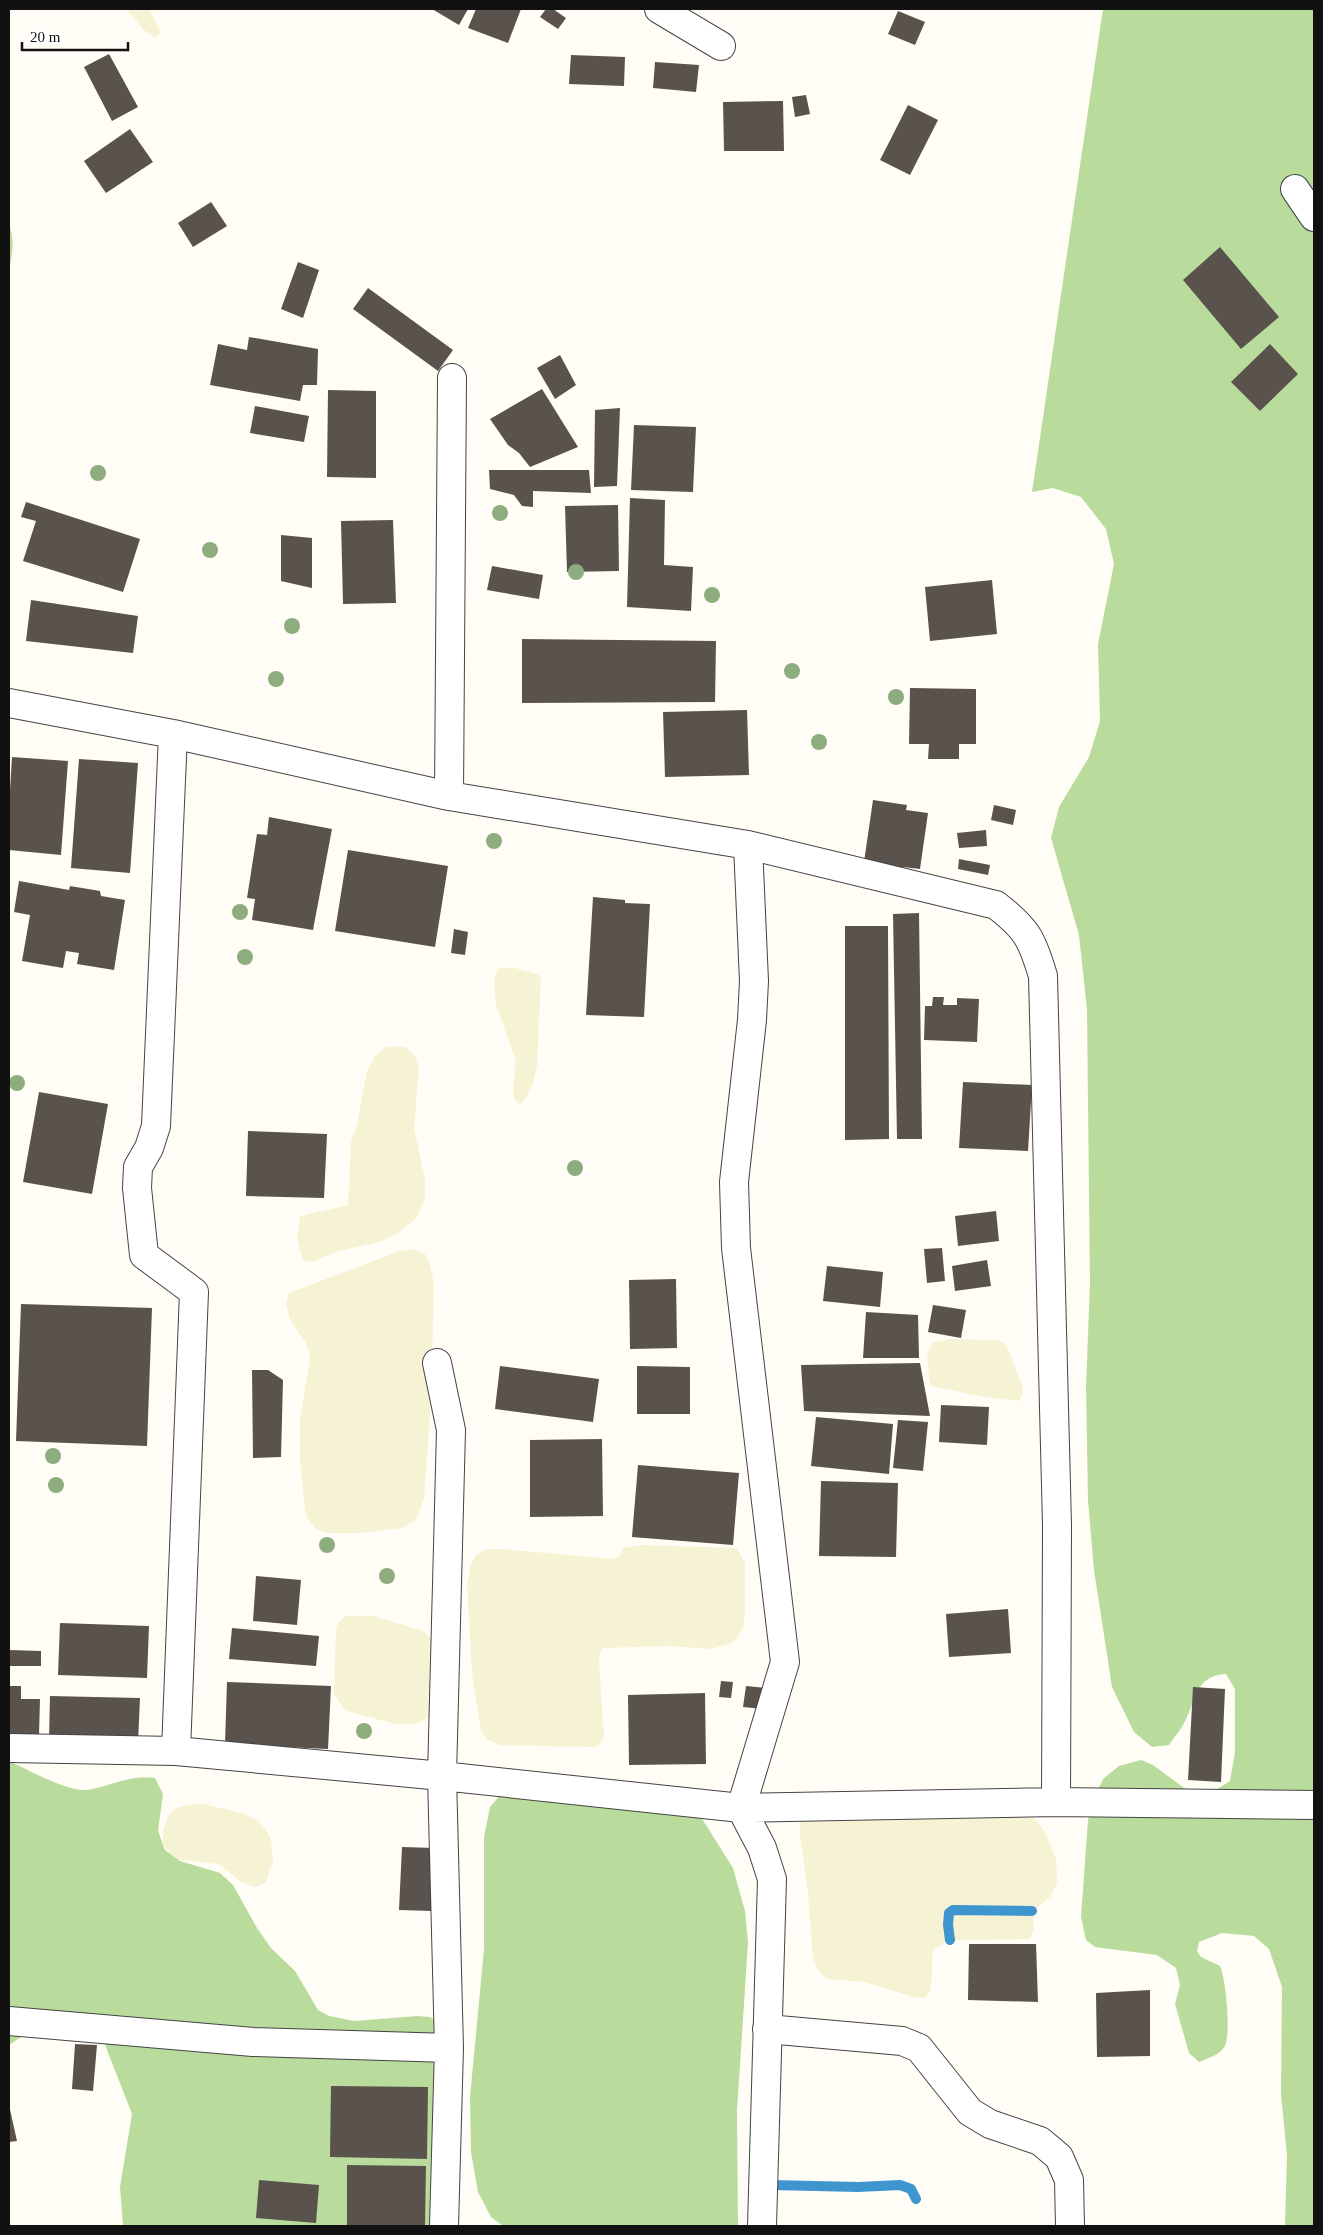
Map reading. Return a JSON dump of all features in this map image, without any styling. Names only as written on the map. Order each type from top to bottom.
[{"type":"street","points":[[659,9],[721,46]]},
{"type":"street","points":[[1295,189],[1314,217]]},
{"type":"street","points":[[449,796],[452,378]]},
{"type":"street","points":[[9,703],[173,734],[449,796],[748,845],[996,905],[1016,921],[1034,945],[1043,976],[1057,1525],[1056,1802]]},
{"type":"street","points":[[173,734],[156,1126],[149,1148],[138,1167],[136,1188],[144,1255],[194,1292],[176,1751]]},
{"type":"street","points":[[748,845],[754,981],[752,1020],[734,1182],[736,1248],[786,1662],[741,1808],[762,1848],[772,1879],[762,2226]]},
{"type":"street","points":[[437,1363],[451,1430],[442,1776],[448,2048],[444,2226]]},
{"type":"street","points":[[9,1748],[176,1751],[442,1776],[741,1808],[1056,1802],[1314,1806]]},
{"type":"street","points":[[9,2022],[253,2042],[448,2048]]},
{"type":"street","points":[[768,2029],[902,2041],[919,2048],[970,2112],[990,2124],[1040,2142],[1059,2157],[1069,2180],[1070,2226]]},
{"type":"shaded area","points":[[126,9],[149,9],[159,28],[160,34],[155,38],[144,30]]},
{"type":"shaded area","points":[[501,968],[515,968],[537,974],[541,978],[537,1066],[532,1087],[523,1102],[519,1104],[514,1099],[513,1089],[516,1061],[496,1005],[494,981],[497,971]]},
{"type":"shaded area","points":[[396,1046],[407,1048],[415,1056],[419,1068],[414,1128],[425,1180],[425,1198],[416,1219],[397,1234],[379,1242],[336,1252],[313,1262],[303,1260],[297,1239],[300,1216],[348,1205],[351,1142],[357,1125],[367,1071],[375,1056],[384,1048]]},
{"type":"shaded area","points":[[415,1249],[425,1254],[430,1265],[434,1284],[431,1399],[424,1499],[416,1520],[402,1528],[360,1533],[328,1533],[317,1530],[306,1517],[300,1461],[300,1419],[310,1358],[306,1343],[290,1320],[286,1304],[289,1293],[400,1251]]},
{"type":"shaded area","points":[[951,1339],[998,1340],[1003,1342],[1009,1351],[1023,1388],[1019,1401],[985,1397],[931,1386],[927,1356],[931,1345],[934,1342]]},
{"type":"shaded area","points":[[643,1545],[737,1548],[745,1563],[745,1616],[743,1627],[738,1637],[729,1644],[711,1649],[669,1646],[603,1648],[600,1652],[599,1662],[604,1737],[599,1745],[594,1747],[501,1745],[488,1740],[481,1731],[472,1673],[467,1583],[471,1565],[476,1555],[487,1549],[503,1549],[613,1559],[619,1557],[623,1548]]},
{"type":"shaded area","points":[[345,1616],[373,1616],[424,1631],[436,1644],[430,1717],[414,1724],[396,1724],[346,1711],[334,1694],[336,1628]]},
{"type":"shaded area","points":[[203,1804],[242,1813],[257,1820],[265,1828],[271,1839],[273,1861],[266,1882],[256,1887],[251,1886],[241,1882],[219,1864],[180,1860],[169,1853],[163,1843],[163,1832],[168,1816],[176,1808]]},
{"type":"shaded area","points":[[1024,1813],[1034,1818],[1045,1832],[1056,1859],[1057,1883],[1050,1897],[1033,1911],[1034,1930],[1030,1939],[950,1940],[933,1950],[931,1987],[930,1992],[924,1998],[913,1997],[865,1982],[827,1979],[819,1972],[813,1957],[808,1894],[800,1835],[800,1818]]},
{"type":"green space","points":[[1103,9],[1314,9],[1314,2226],[1285,2226],[1287,2156],[1281,2094],[1282,1987],[1269,1949],[1254,1936],[1222,1933],[1199,1942],[1197,1951],[1201,1957],[1220,1966],[1224,1982],[1228,2029],[1223,2049],[1210,2058],[1199,2062],[1189,2053],[1175,2004],[1180,1985],[1176,1968],[1157,1955],[1095,1947],[1086,1940],[1081,1917],[1088,1820],[1096,1793],[1104,1778],[1119,1766],[1141,1760],[1153,1765],[1187,1790],[1216,1790],[1230,1781],[1235,1752],[1235,1689],[1226,1674],[1216,1675],[1208,1679],[1198,1690],[1189,1713],[1169,1745],[1152,1747],[1134,1732],[1112,1687],[1094,1570],[1088,1500],[1086,1387],[1090,1283],[1087,1010],[1079,935],[1051,838],[1059,807],[1089,757],[1100,721],[1098,644],[1114,564],[1106,529],[1081,497],[1053,488],[1032,492]]},
{"type":"green space","points":[[9,225],[12,254],[9,271]]},
{"type":"green space","points":[[9,1761],[48,1779],[79,1790],[137,1778],[155,1778],[163,1794],[158,1831],[165,1850],[180,1861],[220,1873],[233,1885],[257,1928],[271,1948],[295,1971],[318,2010],[329,2016],[354,2021],[418,2016],[430,2017],[439,2024],[446,2226],[123,2226],[120,2187],[132,2114],[100,2032],[30,2031],[9,2045]]},
{"type":"green space","points":[[501,1794],[699,1814],[733,1868],[745,1911],[748,1942],[737,2111],[738,2226],[503,2226],[491,2217],[478,2192],[471,2152],[470,2097],[484,1949],[484,1837],[490,1807]]},
{"type":"building","points":[[432,9],[468,9],[459,25]]},
{"type":"building","points":[[476,9],[521,9],[508,43],[468,28]]},
{"type":"building","points":[[546,9],[553,9],[566,18],[558,29],[540,17]]},
{"type":"building","points":[[898,11],[925,22],[915,45],[888,34]]},
{"type":"building","points":[[109,54],[138,107],[112,121],[84,67]]},
{"type":"building","points":[[571,55],[625,57],[624,86],[569,84]]},
{"type":"building","points":[[655,62],[699,65],[696,92],[653,88]]},
{"type":"building","points":[[806,95],[810,114],[795,117],[792,97]]},
{"type":"building","points":[[783,101],[784,151],[724,151],[723,102]]},
{"type":"building","points":[[908,105],[938,120],[910,175],[880,160]]},
{"type":"building","points":[[130,129],[153,162],[106,193],[84,161]]},
{"type":"building","points":[[211,202],[227,226],[193,247],[178,223]]},
{"type":"building","points":[[1220,247],[1279,317],[1241,349],[1183,280]]},
{"type":"building","points":[[298,262],[319,270],[303,318],[281,309]]},
{"type":"building","points":[[368,288],[453,350],[438,371],[353,309]]},
{"type":"building","points":[[249,337],[318,349],[317,385],[303,385],[300,401],[210,385],[218,344],[247,350]]},
{"type":"building","points":[[1270,344],[1298,374],[1260,411],[1231,382]]},
{"type":"building","points":[[560,355],[576,385],[555,399],[537,368]]},
{"type":"building","points":[[542,389],[578,447],[530,467],[519,453],[508,445],[490,419]]},
{"type":"building","points":[[328,390],[376,391],[376,478],[327,477]]},
{"type":"building","points":[[255,406],[309,416],[304,442],[250,433]]},
{"type":"building","points":[[620,408],[617,486],[594,487],[595,410]]},
{"type":"building","points":[[634,425],[696,427],[693,492],[631,490]]},
{"type":"building","points":[[489,470],[589,470],[591,493],[533,491],[533,507],[522,506],[514,495],[490,489]]},
{"type":"building","points":[[630,498],[665,500],[664,565],[693,567],[691,611],[627,607]]},
{"type":"building","points":[[26,502],[140,539],[123,592],[23,561],[36,521],[21,517]]},
{"type":"building","points":[[618,505],[619,571],[567,572],[565,506]]},
{"type":"building","points":[[393,520],[396,603],[343,604],[341,521]]},
{"type":"building","points":[[281,535],[312,538],[312,588],[281,581]]},
{"type":"building","points":[[492,566],[543,575],[539,599],[487,590]]},
{"type":"building","points":[[992,580],[997,634],[930,641],[925,587]]},
{"type":"building","points":[[31,600],[138,616],[133,653],[26,641]]},
{"type":"building","points":[[522,639],[716,641],[715,702],[522,703]]},
{"type":"building","points":[[910,688],[976,689],[976,744],[959,744],[959,759],[928,759],[929,744],[909,744]]},
{"type":"building","points":[[747,710],[749,775],[665,777],[663,712]]},
{"type":"building","points":[[12,757],[68,761],[61,855],[9,850]]},
{"type":"building","points":[[79,759],[138,763],[130,873],[71,868]]},
{"type":"building","points":[[873,800],[907,805],[906,810],[928,813],[920,869],[903,867],[903,873],[864,862]]},
{"type":"building","points":[[994,805],[1016,810],[1013,825],[991,820]]},
{"type":"building","points":[[269,817],[332,829],[313,930],[252,920],[255,899],[247,898],[257,834],[267,835]]},
{"type":"building","points":[[986,830],[987,846],[959,848],[957,833]]},
{"type":"building","points":[[348,850],[448,866],[435,947],[335,931]]},
{"type":"building","points":[[959,859],[990,865],[988,875],[958,869]]},
{"type":"building","points":[[19,881],[69,890],[70,886],[100,891],[101,896],[125,900],[114,970],[77,964],[79,953],[66,951],[63,968],[22,961],[30,915],[14,912]]},
{"type":"building","points":[[593,897],[625,900],[625,903],[650,904],[644,1017],[586,1015]]},
{"type":"building","points":[[919,913],[922,1139],[897,1139],[893,914]]},
{"type":"building","points":[[845,926],[888,926],[889,1139],[845,1140]]},
{"type":"building","points":[[454,929],[468,932],[465,955],[451,953]]},
{"type":"building","points":[[933,997],[944,997],[943,1005],[957,1005],[957,998],[979,999],[977,1042],[924,1040],[925,1006],[932,1006]]},
{"type":"building","points":[[963,1082],[1032,1085],[1028,1151],[959,1148]]},
{"type":"building","points":[[39,1092],[108,1104],[92,1194],[23,1182]]},
{"type":"building","points":[[248,1131],[327,1134],[324,1198],[246,1196]]},
{"type":"building","points":[[996,1211],[999,1241],[958,1246],[955,1216]]},
{"type":"building","points":[[942,1248],[945,1281],[927,1283],[924,1249]]},
{"type":"building","points":[[987,1260],[991,1286],[955,1291],[952,1266]]},
{"type":"building","points":[[827,1266],[883,1272],[880,1307],[823,1301]]},
{"type":"building","points":[[676,1279],[677,1348],[630,1349],[629,1280]]},
{"type":"building","points":[[21,1304],[152,1308],[147,1446],[16,1441]]},
{"type":"building","points":[[933,1305],[966,1310],[961,1338],[928,1332]]},
{"type":"building","points":[[866,1312],[918,1315],[919,1358],[863,1358]]},
{"type":"building","points":[[920,1363],[930,1416],[804,1411],[801,1365]]},
{"type":"building","points":[[500,1366],[599,1379],[593,1422],[495,1409]]},
{"type":"building","points":[[637,1366],[690,1367],[690,1414],[637,1414]]},
{"type":"building","points":[[252,1370],[268,1370],[283,1380],[281,1457],[253,1458]]},
{"type":"building","points":[[941,1405],[989,1407],[987,1445],[939,1442]]},
{"type":"building","points":[[816,1417],[893,1424],[889,1474],[811,1466]]},
{"type":"building","points":[[898,1420],[928,1422],[923,1471],[893,1468]]},
{"type":"building","points":[[602,1439],[603,1516],[530,1517],[530,1440]]},
{"type":"building","points":[[638,1465],[739,1473],[733,1545],[632,1537]]},
{"type":"building","points":[[821,1481],[898,1483],[896,1557],[819,1556]]},
{"type":"building","points":[[256,1576],[301,1580],[297,1625],[253,1621]]},
{"type":"building","points":[[1008,1609],[1011,1653],[949,1657],[946,1614]]},
{"type":"building","points":[[60,1623],[149,1626],[147,1678],[58,1675]]},
{"type":"building","points":[[232,1628],[319,1636],[316,1666],[229,1659]]},
{"type":"building","points":[[9,1650],[41,1651],[41,1666],[9,1666]]},
{"type":"building","points":[[721,1681],[733,1682],[731,1698],[719,1697]]},
{"type":"building","points":[[227,1682],[331,1686],[328,1749],[225,1744]]},
{"type":"building","points":[[9,1686],[21,1686],[21,1699],[40,1699],[39,1735],[9,1734]]},
{"type":"building","points":[[746,1686],[766,1688],[763,1709],[743,1707]]},
{"type":"building","points":[[1193,1687],[1225,1689],[1221,1782],[1188,1780]]},
{"type":"building","points":[[705,1693],[706,1764],[629,1765],[628,1695]]},
{"type":"building","points":[[50,1696],[140,1698],[138,1743],[49,1740]]},
{"type":"building","points":[[402,1847],[435,1848],[432,1911],[399,1910]]},
{"type":"building","points":[[969,1944],[1036,1944],[1038,2002],[968,2000]]},
{"type":"building","points":[[1150,1990],[1150,2056],[1097,2057],[1096,1993]]},
{"type":"building","points":[[75,2044],[97,2045],[93,2091],[72,2089]]},
{"type":"building","points":[[331,2086],[428,2087],[427,2159],[330,2157]]},
{"type":"building","points":[[9,2105],[17,2141],[9,2142]]},
{"type":"building","points":[[347,2165],[426,2166],[425,2226],[347,2226]]},
{"type":"building","points":[[259,2180],[319,2185],[316,2223],[256,2218]]},
{"type":"waterway","points":[[950,1940],[949,1913],[953,1910],[1032,1911]]},
{"type":"waterway","points":[[771,2185],[858,2187],[900,2185],[911,2189],[916,2199]]}]
